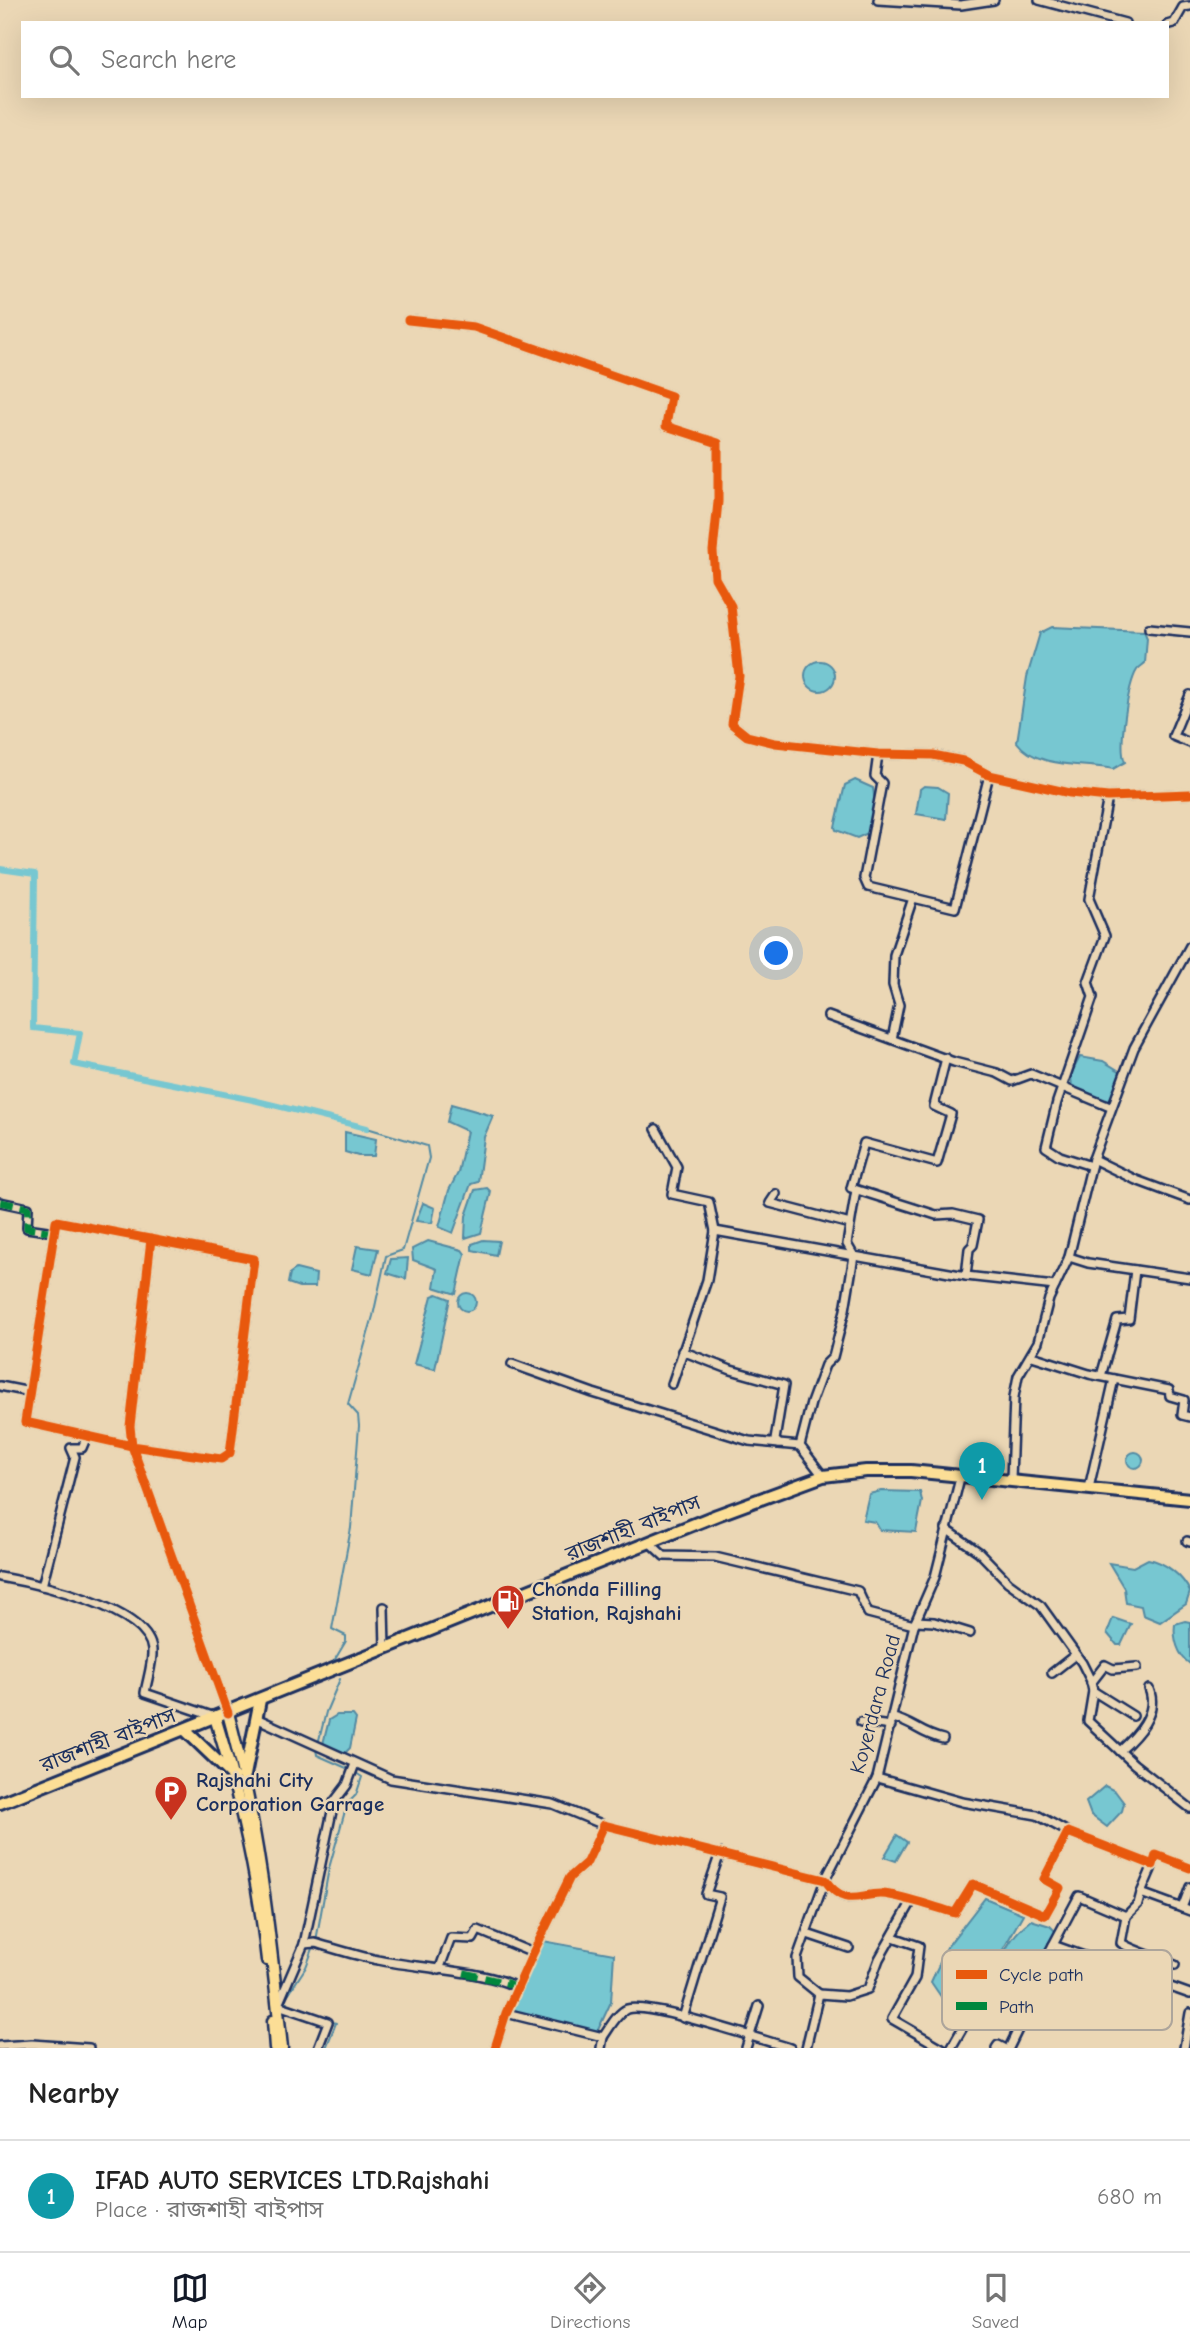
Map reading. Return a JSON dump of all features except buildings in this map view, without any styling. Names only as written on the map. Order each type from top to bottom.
[{"type":"highway","name":"রাজশাহী বাইপাস","points":[[0,1802],[228,1713],[649,1542],[823,1476],[866,1471],[961,1474],[1190,1499]]},
{"type":"highway","points":[[185,1730],[239,1776],[260,1700]]},
{"type":"main road","points":[[228,1713],[264,1937],[275,2048]]},
{"type":"main road","points":[[215,1717],[239,1776],[263,1873],[282,2048]]},
{"type":"street","points":[[878,0],[961,5],[994,0]]},
{"type":"street","points":[[1039,0],[1118,21]]},
{"type":"street","points":[[1169,24],[1174,23],[1183,7],[1190,6]]},
{"type":"street","points":[[408,320],[474,327],[671,396],[666,426],[718,443],[718,502],[713,551],[715,578],[731,606],[739,676],[732,724],[747,736],[775,743],[878,754],[933,755],[963,761],[989,775],[1108,797],[1190,794]]},
{"type":"street","points":[[1149,628],[1190,632]]},
{"type":"street","points":[[1190,695],[1173,736],[1190,743]]},
{"type":"street","points":[[878,754],[875,776],[882,783],[864,878],[868,887],[955,908],[989,775]]},
{"type":"street","points":[[1108,797],[1089,899],[1105,936],[1088,982],[1093,998],[1046,1147],[1060,1156],[1092,1163],[1190,1200]]},
{"type":"street","points":[[892,1039],[899,1005],[892,985],[894,955],[913,898]]},
{"type":"street","points":[[1011,1479],[1014,1397],[1018,1377],[1032,1356],[1055,1286],[1069,1257],[1092,1163],[1110,1107],[1134,1048],[1190,946]]},
{"type":"street","points":[[828,1016],[997,1073],[1012,1081],[1031,1074],[1063,1090],[1110,1107]]},
{"type":"street","points":[[946,1058],[934,1106],[951,1114],[937,1163],[864,1143],[851,1188],[936,1214],[953,1214],[978,1220],[973,1245],[969,1249],[965,1276]]},
{"type":"street","points":[[656,1129],[677,1167],[672,1194],[709,1202],[715,1231],[707,1280],[672,1384]]},
{"type":"street","points":[[800,1447],[811,1403],[825,1365],[834,1357],[854,1256],[847,1244],[856,1190]]},
{"type":"street","points":[[776,1194],[770,1203],[850,1224]]},
{"type":"street","points":[[0,1202],[28,1208],[27,1228],[54,1232]]},
{"type":"street","points":[[56,1222],[151,1239],[254,1259],[230,1453],[221,1459],[132,1446],[25,1422],[56,1222]]},
{"type":"street","points":[[715,1231],[965,1276],[1055,1286]]},
{"type":"street","points":[[151,1239],[130,1426],[132,1446],[228,1713]]},
{"type":"street","points":[[1069,1257],[1088,1263],[1190,1278]]},
{"type":"street","points":[[1101,1377],[1117,1320],[1129,1319],[1135,1270]]},
{"type":"street","points":[[682,1351],[731,1370],[784,1385],[775,1440],[779,1444]]},
{"type":"street","points":[[1032,1356],[1101,1377],[1169,1390],[1170,1396],[1184,1400],[1182,1415],[1190,1417]]},
{"type":"street","points":[[512,1364],[593,1394],[749,1441],[800,1447],[823,1476]]},
{"type":"street","points":[[1090,1488],[1114,1379]]},
{"type":"street","points":[[0,1386],[30,1392]]},
{"type":"street","points":[[42,1586],[75,1457],[71,1448],[82,1448],[87,1436]]},
{"type":"street","name":"Koyerdara Road","points":[[819,1994],[798,1977],[796,1969],[825,1880],[877,1778],[915,1623],[935,1577],[961,1474]]},
{"type":"street","points":[[946,1529],[1041,1605],[1075,1655],[1092,1687],[1133,1716]]},
{"type":"street","points":[[649,1542],[663,1556],[715,1557],[858,1591],[868,1613],[915,1623],[934,1622],[970,1633]]},
{"type":"street","points":[[0,1577],[106,1605],[144,1633],[152,1649],[145,1693],[215,1717]]},
{"type":"street","points":[[384,1607],[385,1650]]},
{"type":"street","points":[[1052,1673],[1075,1655]]},
{"type":"street","points":[[1137,1667],[1113,1669],[1105,1665],[1092,1687],[1088,1721],[1190,1808]]},
{"type":"street","points":[[1120,1751],[1135,1738],[1149,1715],[1153,1698],[1149,1689]]},
{"type":"street","points":[[256,1718],[391,1779],[553,1804],[604,1825],[825,1880],[834,1893],[855,1899],[887,1894],[956,1913],[973,1884],[1045,1915],[1060,1888],[1044,1880],[1068,1832]]},
{"type":"street","points":[[861,1722],[909,1722],[923,1735],[943,1739]]},
{"type":"street","points":[[318,2048],[328,2022],[278,2005],[304,1944],[334,1802],[347,1785],[355,1764]]},
{"type":"street","points":[[877,1778],[961,1802],[1037,1815],[1068,1832],[1153,1865]]},
{"type":"street","points":[[495,2048],[506,2013],[570,1877],[587,1862],[604,1825]]},
{"type":"street","points":[[683,2018],[720,1897],[706,1894],[720,1853]]},
{"type":"street","points":[[1132,1950],[1121,1944],[1126,1916],[1138,1904],[1156,1855],[1190,1868]]},
{"type":"street","points":[[1141,1893],[1186,1910],[1190,1887]]},
{"type":"street","points":[[1050,1950],[1079,1896],[1126,1916]]},
{"type":"street","points":[[806,2048],[819,1994],[846,1996],[868,1989],[879,1959],[912,1901]]},
{"type":"street","points":[[439,1970],[451,1938],[473,1939],[478,1930],[533,1954]]},
{"type":"street","points":[[807,1934],[849,1948]]},
{"type":"street","points":[[893,1937],[919,1946],[915,1978],[892,2019],[942,2048]]},
{"type":"street","points":[[304,1944],[315,1943],[379,1961],[508,1983],[517,1988]]},
{"type":"street","points":[[1053,1945],[1067,1950]]},
{"type":"street","points":[[1172,1988],[1190,1994]]},
{"type":"street","points":[[746,2048],[759,2007]]},
{"type":"street","points":[[601,2048],[603,2037],[620,2014],[628,2008],[657,2011],[790,2048]]},
{"type":"street","points":[[506,2013],[603,2037]]},
{"type":"street","points":[[1184,2048],[1190,2013]]},
{"type":"street","points":[[951,2048],[961,2030]]},
{"type":"street","points":[[1009,2048],[1018,2030]]},
{"type":"street","points":[[0,2046],[32,2044],[89,2048]]},
{"type":"street","points":[[996,2048],[998,2045],[1004,2048]]},
{"type":"water","points":[[1052,627],[1144,631],[1147,638],[1145,663],[1137,669],[1125,716],[1125,762],[1113,769],[1048,761],[1025,751],[1017,742],[1027,677],[1040,633]]},
{"type":"water","points":[[820,661],[831,665],[835,676],[831,687],[820,691],[809,687],[805,676],[809,665]]},
{"type":"water","points":[[855,780],[873,788],[875,803],[868,833],[857,838],[836,830],[835,827],[845,785]]},
{"type":"water","points":[[924,786],[938,787],[948,793],[946,819],[916,814],[920,789]]},
{"type":"water","points":[[1080,1057],[1103,1061],[1121,1072],[1112,1098],[1103,1101],[1072,1089],[1071,1074]]},
{"type":"water","points":[[451,1104],[493,1116],[484,1137],[478,1182],[471,1184],[453,1233],[439,1227],[449,1190],[458,1173],[467,1131],[447,1122]]},
{"type":"water","points":[[345,1132],[376,1139],[374,1156],[358,1156],[345,1152]]},
{"type":"water","points":[[487,1188],[491,1192],[481,1233],[465,1238],[466,1216],[475,1190]]},
{"type":"water","points":[[423,1203],[435,1208],[432,1223],[416,1221]]},
{"type":"water","points":[[483,1240],[499,1241],[496,1255],[472,1250],[472,1244]]},
{"type":"water","points":[[428,1241],[462,1250],[465,1254],[456,1294],[434,1287],[437,1269],[413,1260],[412,1249]]},
{"type":"water","points":[[357,1246],[378,1249],[372,1274],[352,1269]]},
{"type":"water","points":[[408,1258],[406,1279],[387,1273],[391,1259]]},
{"type":"water","points":[[296,1269],[316,1274],[315,1287],[299,1287],[288,1283],[290,1273]]},
{"type":"water","points":[[463,1293],[471,1293],[476,1302],[474,1309],[463,1311],[458,1306],[458,1298]]},
{"type":"water","points":[[437,1294],[450,1299],[435,1369],[414,1364],[432,1296]]},
{"type":"water","points":[[1132,1452],[1138,1452],[1143,1460],[1141,1466],[1132,1468],[1127,1463],[1127,1457]]},
{"type":"water","points":[[881,1491],[920,1492],[922,1501],[916,1532],[880,1530],[875,1522],[863,1520],[869,1494]]},
{"type":"water","points":[[1148,1559],[1173,1571],[1190,1592],[1186,1604],[1160,1622],[1143,1615],[1141,1606],[1126,1603],[1124,1588],[1109,1563],[1133,1567]]},
{"type":"water","points":[[1113,1618],[1131,1624],[1121,1645],[1117,1645],[1107,1633]]},
{"type":"water","points":[[1190,1622],[1190,1664],[1179,1652],[1175,1635],[1175,1624]]},
{"type":"water","points":[[337,1715],[353,1715],[356,1719],[350,1748],[345,1753],[323,1744],[329,1720]]},
{"type":"water","points":[[1105,1786],[1115,1791],[1124,1803],[1122,1811],[1107,1827],[1091,1815],[1086,1802]]},
{"type":"water","points":[[897,1835],[907,1842],[896,1861],[884,1857]]},
{"type":"water","points":[[985,1898],[1023,1914],[1003,1950],[946,1950]]},
{"type":"water","points":[[1031,1920],[1050,1926],[1056,1932],[1048,1950],[1006,1950],[1019,1931]]},
{"type":"water","points":[[543,1941],[614,1954],[611,2002],[598,2030],[594,2032],[512,2009]]},
{"type":"water","points":[[942,1958],[942,1998],[931,1982]]},
{"type":"waterway","points":[[0,869],[35,874],[33,1028],[80,1033],[74,1064],[253,1100],[367,1128]]},
{"type":"waterway","points":[[334,1661],[346,1641],[346,1636],[332,1629],[351,1528],[359,1426],[358,1415],[348,1404],[373,1316],[386,1256],[403,1250],[429,1158],[427,1146],[367,1128]]},
{"type":"waterway","points":[[318,1744],[326,1712],[340,1679]]},
{"type":"waterway","points":[[316,1749],[317,1755],[351,1770]]},
{"type":"waterway","points":[[316,1941],[329,1868],[347,1804],[356,1795],[362,1777],[356,1773]]},
{"type":"waterway","points":[[289,2006],[285,1999],[306,1967],[314,1946]]},
{"type":"waterway","points":[[326,2048],[336,2023],[329,2021]]},
{"type":"marked path","points":[[0,1202],[28,1208],[27,1228],[54,1232]]},
{"type":"marked path","points":[[464,1973],[517,1988]]},
{"type":"cycle path","points":[[408,320],[474,327],[671,396],[666,426],[718,443],[718,502],[713,551],[715,578],[731,606],[739,676],[732,724],[747,736],[775,743],[878,754],[933,755],[963,761],[989,775],[1070,793],[1108,797],[1190,794]]},
{"type":"cycle path","points":[[151,1239],[130,1426],[132,1446],[25,1422],[56,1221],[254,1259],[230,1453],[221,1459],[132,1446],[228,1713]]},
{"type":"cycle path","points":[[495,2048],[506,2013],[570,1877],[587,1862],[604,1825],[825,1880],[833,1890],[848,1897],[890,1895],[955,1913],[973,1884],[1045,1915],[1060,1888],[1044,1879],[1068,1832],[1153,1865],[1156,1855],[1190,1868]]},
{"type":"place","name":"IFAD AUTO SERVICES LTD.Rajshahi","points":[[982,1500]]},
{"type":"place","name":"Chonda Filling Station, Rajshahi","points":[[508,1631]]},
{"type":"place","name":"Rajshahi City Corporation Garrage","points":[[171,1822]]}]
